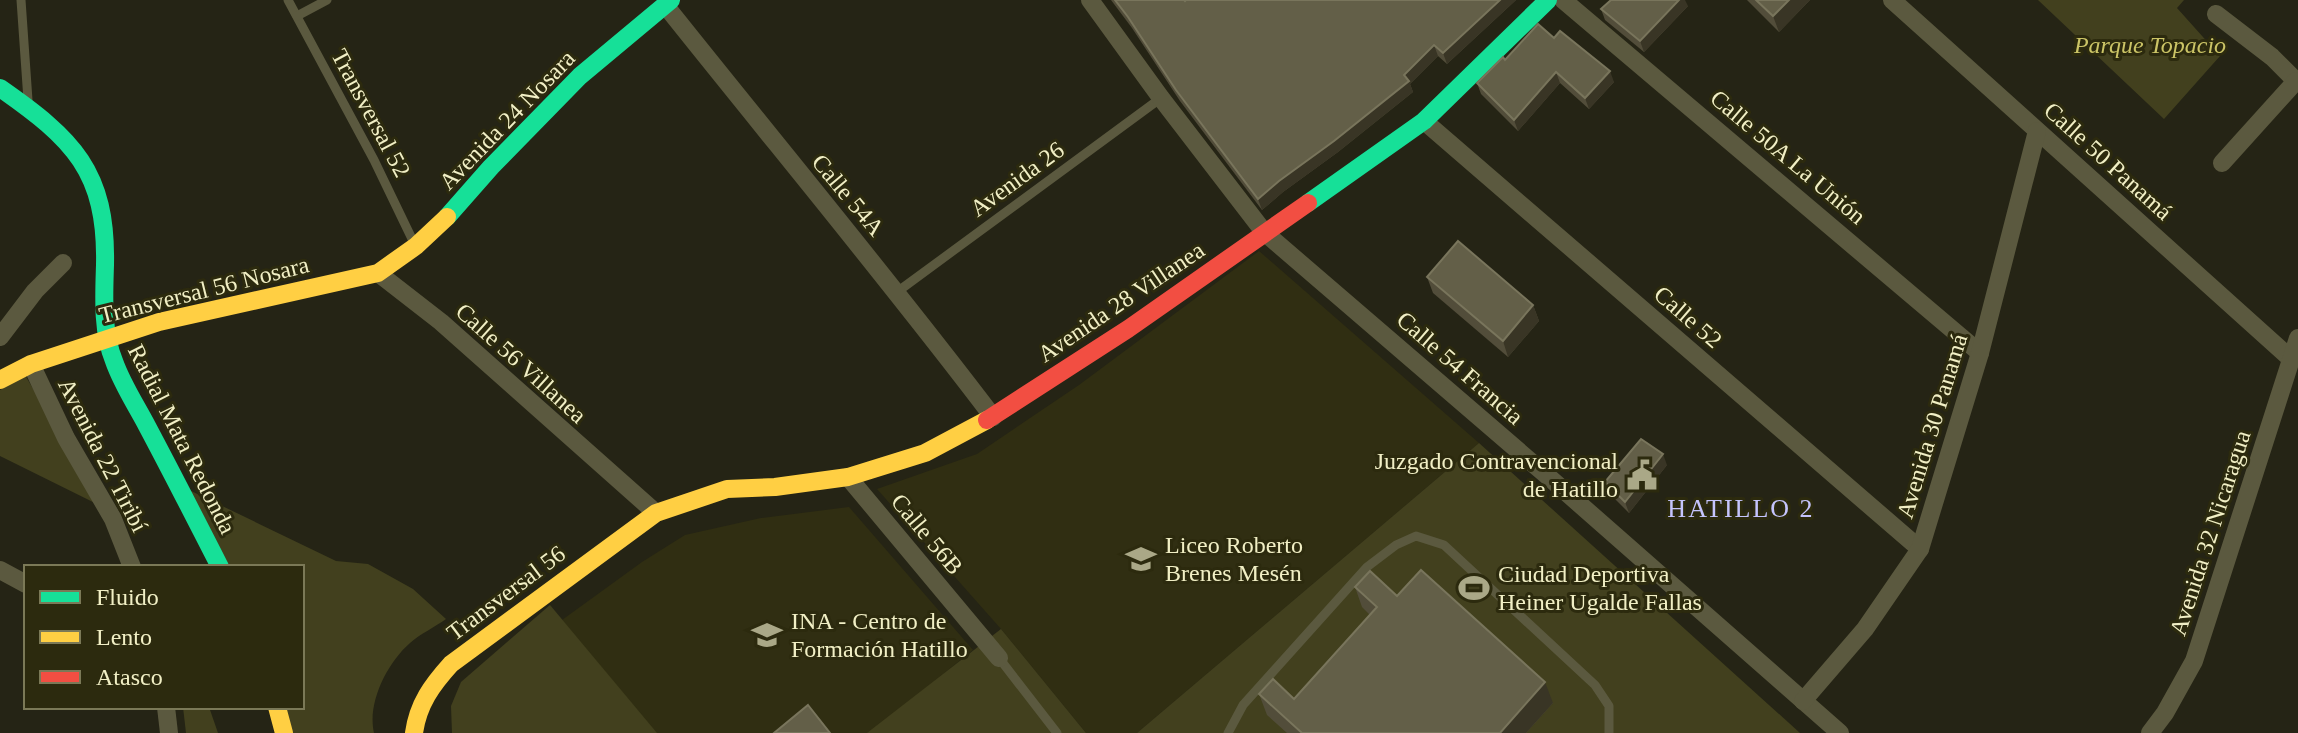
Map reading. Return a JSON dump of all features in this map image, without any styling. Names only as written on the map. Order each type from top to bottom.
[{"type":"street","name":"Calle 54 Francia","points":[[1090,0],[1264,232],[1539,468],[1840,733]]},
{"type":"street","name":"Avenida 28 Villanea","points":[[656,513],[727,489],[775,487],[848,477],[925,453],[993,417],[1128,329],[1424,121],[1548,0]]},
{"type":"street","name":"Calle 50A La Unión","points":[[1563,0],[1980,353]]},
{"type":"street","name":"Calle 50 Panamá","points":[[1892,0],[2290,358]]},
{"type":"street","name":"Avenida 24 Nosara","points":[[378,273],[416,246],[446,219],[491,167],[580,76],[668,2]]},
{"type":"street","name":"Calle 54A","points":[[668,2],[798,173],[897,292],[993,417]]},
{"type":"street","points":[[2216,14],[2272,57],[2297,82],[2222,163]]},
{"type":"street","name":"Radial Mata Redonda","points":[[0,88],[71,142],[89,170],[102,201],[106,236],[106,338],[114,362],[219,565]]},
{"type":"street","name":"Calle 52","points":[[1424,121],[1920,549]]},
{"type":"street","name":"Avenida 30 Panamá","points":[[1803,701],[1865,629],[1920,549],[1980,353],[2037,131]]},
{"type":"street","points":[[0,337],[35,291],[63,263]]},
{"type":"street","name":"Transversal 56 Nosara","points":[[0,380],[31,364],[159,322],[378,273]]},
{"type":"street","name":"Calle 56 Villanea","points":[[378,273],[441,322],[656,513]]},
{"type":"street","name":"Avenida 32 Nicaragua","points":[[2150,733],[2194,661],[2298,338]]},
{"type":"street","name":"Avenida 22 Tiribí","points":[[31,364],[66,438],[113,519],[131,565]]},
{"type":"street","name":"Calle 56B","points":[[848,477],[999,658]]},
{"type":"street","points":[[630,491],[630,530]]},
{"type":"street","name":"Transversal 56","points":[[414,733],[419,704],[451,664],[656,513]]},
{"type":"street","points":[[0,570],[24,583]]},
{"type":"street","points":[[166,709],[169,733]]},
{"type":"street","points":[[278,709],[284,733]]},
{"type":"lane","points":[[21,0],[28,107]]},
{"type":"lane","name":"Transversal 52","points":[[288,0],[374,160],[416,246]]},
{"type":"lane","points":[[297,16],[327,0]]},
{"type":"lane","name":"Avenida 26","points":[[897,292],[1161,98]]},
{"type":"lane","points":[[1228,733],[1243,705],[1367,567],[1396,545],[1416,536],[1444,545],[1595,685],[1609,706],[1609,733]]},
{"type":"lane","points":[[999,658],[1057,733]]},
{"type":"shaded area","name":"Liceo Roberto Brenes Mesén","points":[[1259,251],[1479,443],[1137,733],[1086,733],[1001,629],[877,489],[977,454],[1079,385]]},
{"type":"shaded area","name":"INA - Centro de Formación Hatillo","points":[[849,507],[973,650],[870,733],[656,733],[562,620],[685,535],[761,518]]},
{"type":"green space","name":"Parque Topacio","points":[[2038,0],[2184,0],[2177,8],[2220,56],[2164,119]]},
{"type":"green space","points":[[25,375],[101,506],[0,456],[0,390]]},
{"type":"green space","name":"Ciudad Deportiva Heiner Ugalde Fallas","points":[[1479,443],[1800,733],[1137,733]]},
{"type":"green space","points":[[187,489],[336,561],[368,564],[413,589],[446,619],[410,643],[387,672],[373,709],[374,733],[287,733],[281,709],[304,709],[304,565],[226,565]]},
{"type":"green space","points":[[550,605],[657,733],[452,733],[451,706],[461,682]]},
{"type":"green space","points":[[1001,629],[1086,733],[867,733]]},
{"type":"green space","points":[[183,709],[210,709],[218,733],[186,733]]},
{"type":"building","points":[[1115,0],[1500,0],[1443,53],[1434,45],[1404,75],[1409,81],[1258,199],[1176,90]]},
{"type":"building","points":[[1611,0],[1679,0],[1640,41],[1601,9]]},
{"type":"building","points":[[1756,0],[1789,0],[1773,16]]},
{"type":"building","points":[[1538,24],[1554,38],[1560,31],[1610,71],[1585,98],[1556,72],[1514,120],[1477,83],[1503,57],[1505,60]]},
{"type":"building","points":[[1458,241],[1533,305],[1503,341],[1427,277]]},
{"type":"building","points":[[1641,439],[1663,454],[1625,502],[1605,482]]},
{"type":"building","points":[[1421,570],[1545,682],[1500,733],[1302,733],[1259,694],[1273,679],[1294,699],[1377,607],[1355,587],[1370,571],[1397,596]]},
{"type":"building","points":[[808,705],[830,733],[774,733]]},
{"type":"traffic: fast","points":[[447,217],[580,76],[671,0]]},
{"type":"traffic: fast","points":[[1308,203],[1424,121],[1548,0]]},
{"type":"traffic: fast","points":[[0,88],[26,106],[66,142],[81,160],[92,181],[104,232],[105,314],[110,350],[125,386],[219,565]]},
{"type":"traffic: slow","points":[[0,380],[31,364],[159,322],[378,273],[416,246],[447,217]]},
{"type":"traffic: slow","points":[[414,733],[427,696],[451,664],[656,513],[727,489],[775,487],[848,477],[925,453],[987,420]]},
{"type":"traffic: slow","points":[[278,709],[284,733]]},
{"type":"traffic: jam","points":[[987,420],[1128,329],[1308,203]]},
{"type":"place","name":"Juzgado Contravencional de Hatillo","points":[[1642,475]]},
{"type":"place","name":"Liceo Roberto Brenes Mesén","points":[[1141,559]]},
{"type":"place","name":"Ciudad Deportiva Heiner Ugalde Fallas","points":[[1474,588]]},
{"type":"place","name":"INA - Centro de Formación Hatillo","points":[[767,635]]},
{"type":"district","name":"HATILLO 2","points":[[1741,508]]}]
